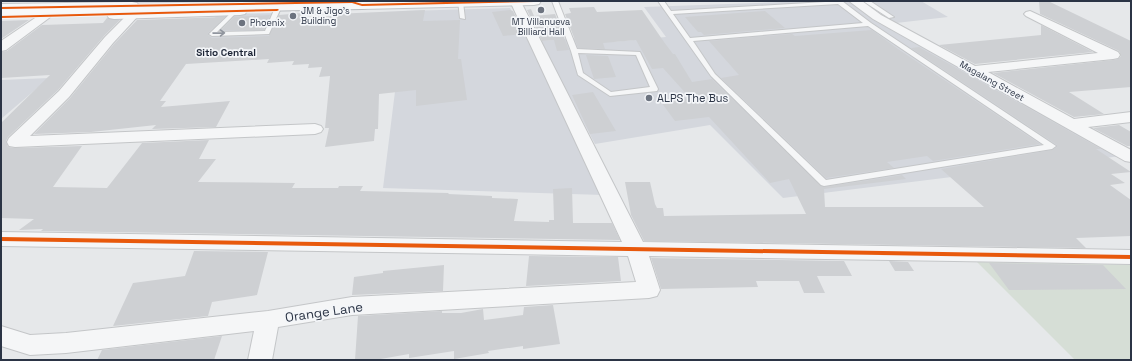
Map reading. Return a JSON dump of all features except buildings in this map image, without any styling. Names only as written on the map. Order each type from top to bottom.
[{"type":"main road","points":[[1,12],[534,1]]},
{"type":"main road","points":[[1,8],[352,2],[362,5]]},
{"type":"main road","points":[[1,17],[348,8],[362,5]]},
{"type":"street","name":"Magalang Street","points":[[856,1],[877,16],[972,70],[1131,157]]},
{"type":"street","points":[[515,2],[636,249]]},
{"type":"street","points":[[134,14],[64,94],[15,142],[315,129]]},
{"type":"street","points":[[972,70],[1112,55],[1030,14]]},
{"type":"street","points":[[1,47],[45,16]]},
{"type":"street","points":[[1071,124],[1131,117]]},
{"type":"street","points":[[1,239],[1131,257]]},
{"type":"street","name":"Orange Lane","points":[[1,336],[30,345],[66,343],[268,320],[352,306],[649,290],[636,249]]},
{"type":"street","points":[[260,360],[268,320]]},
{"type":"lane","points":[[555,1],[574,51],[580,74],[610,94],[654,89],[638,53],[574,51]]},
{"type":"lane","points":[[660,1],[713,75],[824,183],[1052,146],[869,24],[839,2],[669,13]]},
{"type":"lane","points":[[866,1],[880,1]]},
{"type":"lane","points":[[866,1],[891,16]]},
{"type":"lane","points":[[460,2],[463,18]]},
{"type":"lane","points":[[235,11],[212,34],[267,32],[277,10]]},
{"type":"lane","points":[[688,40],[869,24]]},
{"type":"shaded area","points":[[79,1],[261,1],[73,5]]},
{"type":"shaded area","points":[[848,1],[881,24],[1121,156],[783,198],[710,125],[595,144],[540,41],[608,36],[612,42],[666,37],[644,7]]},
{"type":"shaded area","points":[[863,1],[921,1],[948,17],[896,23]]},
{"type":"shaded area","points":[[510,8],[526,37],[603,195],[383,188],[405,11]]},
{"type":"shaded area","points":[[280,13],[267,44],[180,47],[219,14]]},
{"type":"shaded area","points":[[49,78],[1,119],[1,80]]},
{"type":"shaded area","points":[[977,262],[1131,265],[1131,360],[1075,360]]},
{"type":"cycle path","points":[[1,8],[352,2],[362,5],[534,1]]},
{"type":"cycle path","points":[[1,17],[277,10]]},
{"type":"cycle path","points":[[1,239],[1131,257]]},
{"type":"place","name":"MT Villanueva Billiard Hall","points":[[541,10]]},
{"type":"place","name":"JM & Jigo's Building","points":[[293,16]]},
{"type":"place","name":"Phoenix","points":[[242,23]]},
{"type":"place","name":"ALPS The Bus","points":[[649,98]]},
{"type":"district","name":"Sitio Central","points":[[226,52]]}]
